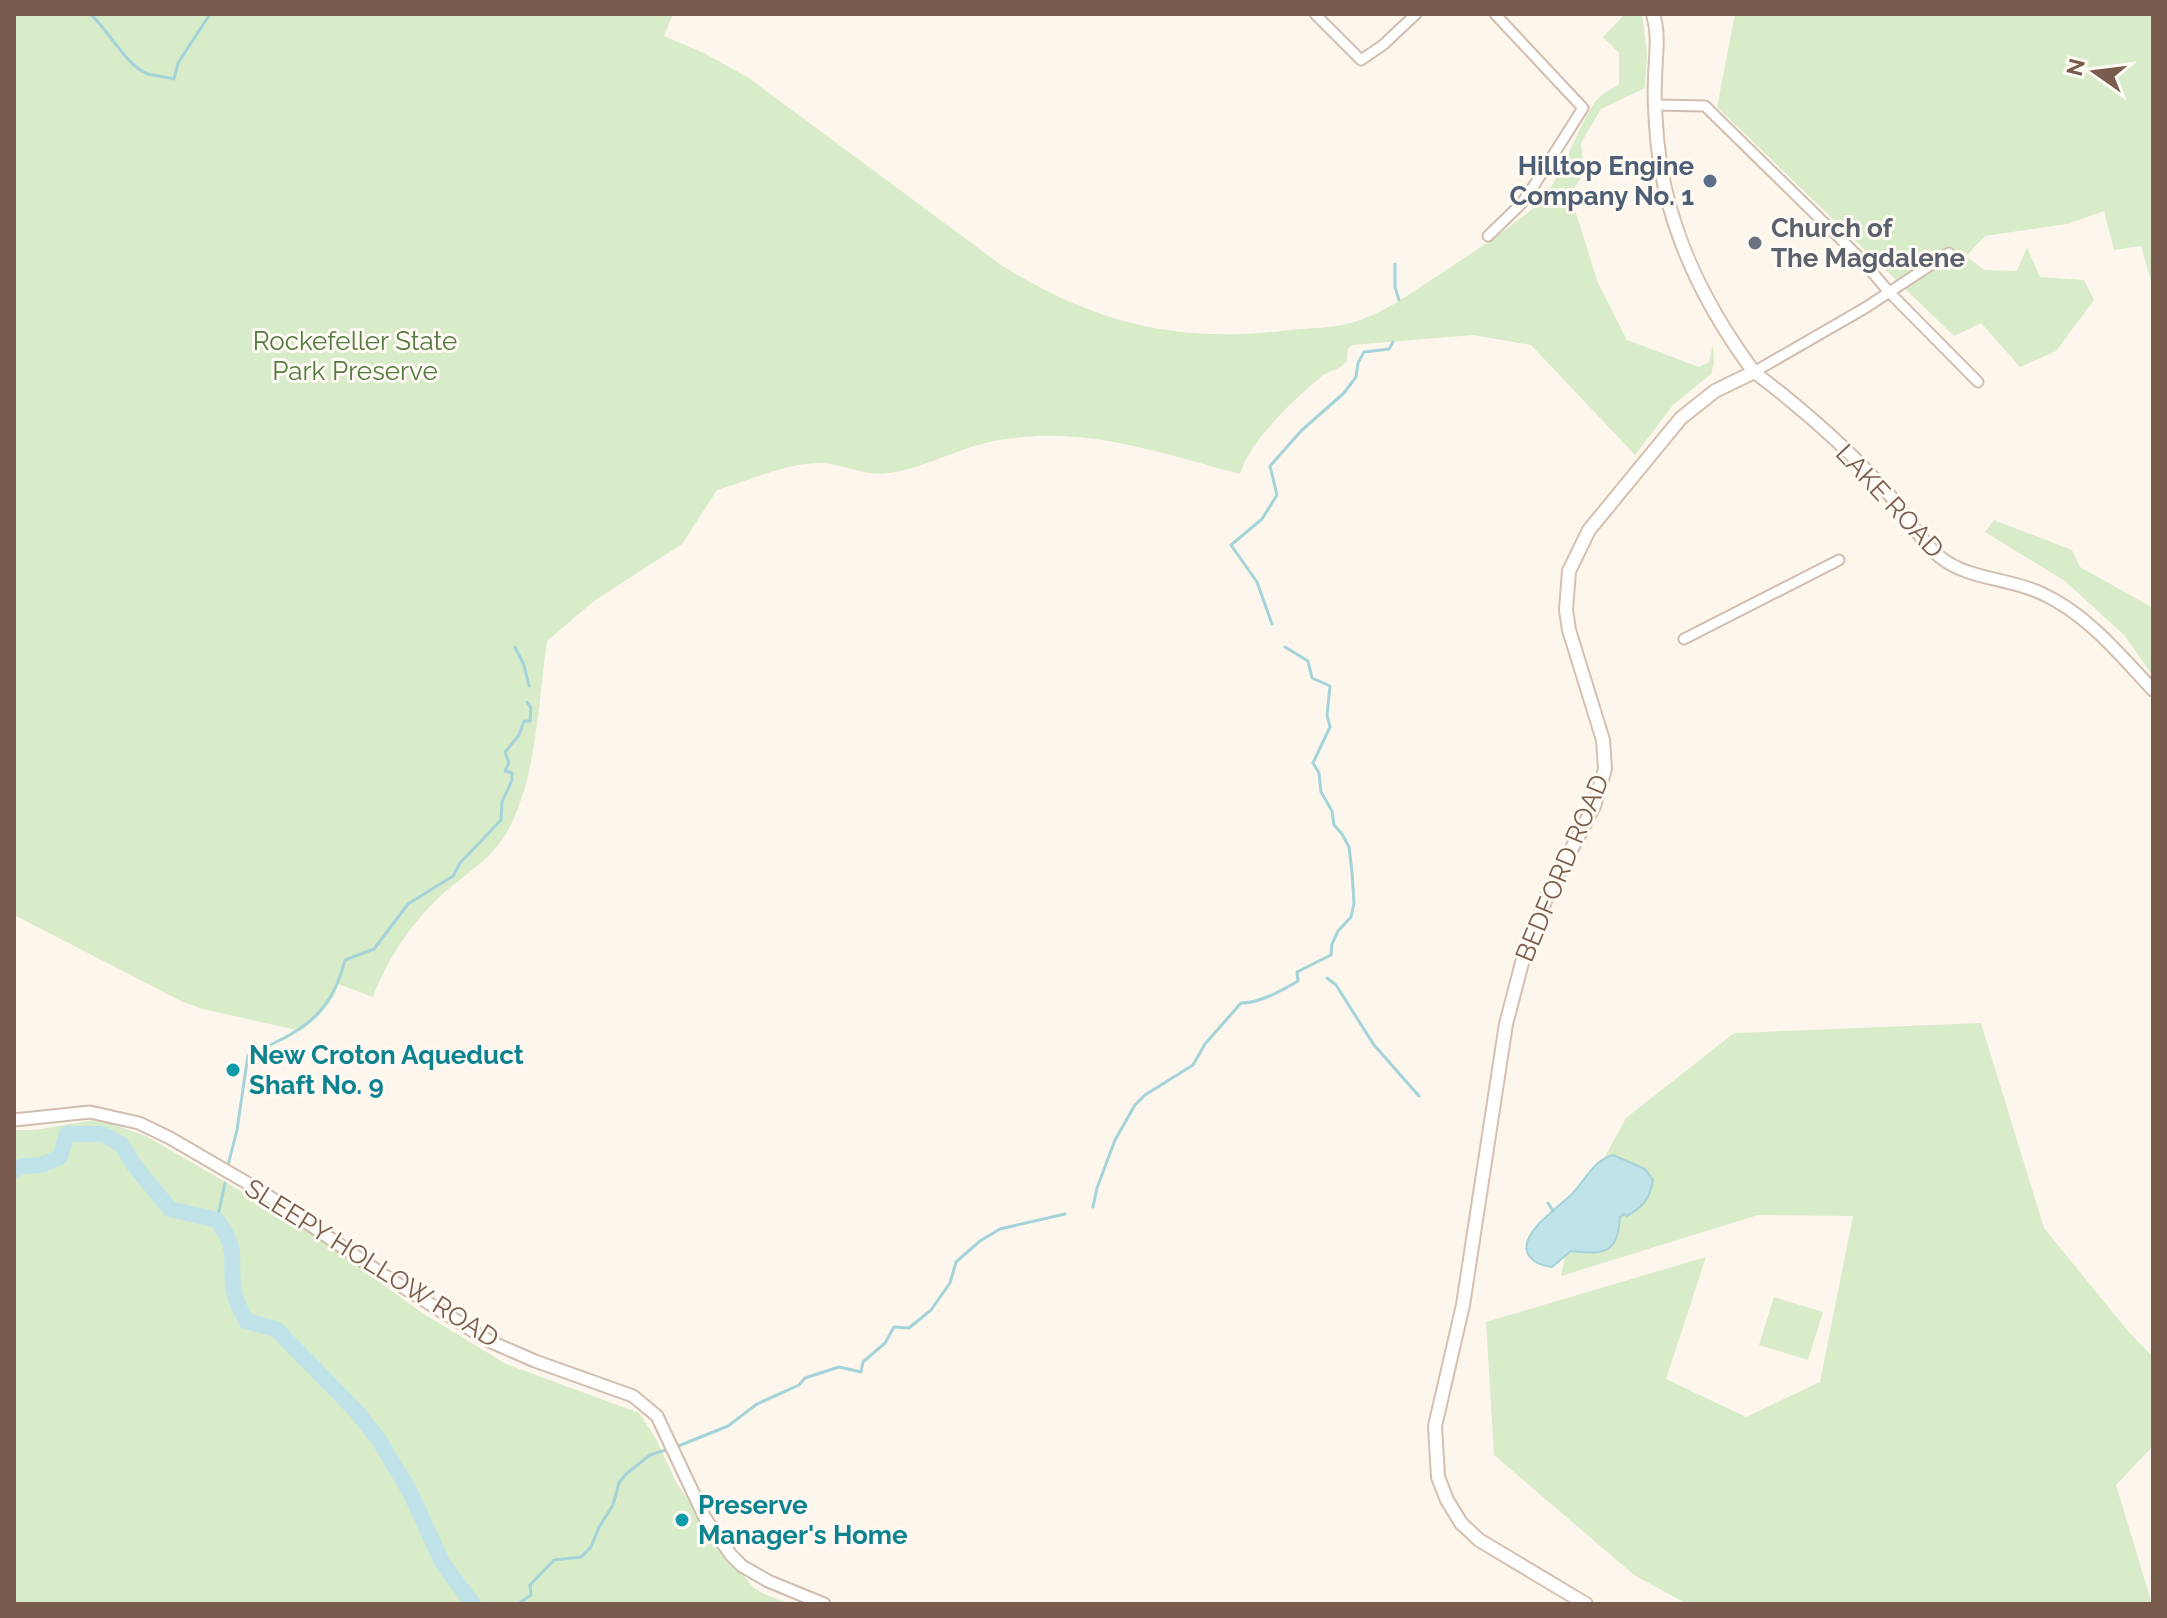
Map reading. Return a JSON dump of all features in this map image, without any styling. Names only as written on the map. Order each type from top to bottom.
[{"type":"main road","points":[[1653,14],[1658,43],[1656,105],[1663,182],[1677,236],[1712,311],[1754,372]]},
{"type":"main road","name":"BEDFORD ROAD","points":[[1586,1604],[1479,1540],[1461,1523],[1438,1477],[1435,1426],[1463,1305],[1506,1024],[1523,959],[1547,896],[1594,806],[1605,769],[1603,740],[1569,630],[1566,600],[1569,571],[1589,530],[1681,418],[1715,391],[1754,372]]},
{"type":"street","points":[[1315,14],[1361,60],[1383,45],[1416,14]]},
{"type":"street","points":[[1488,236],[1521,204],[1583,108],[1495,14]]},
{"type":"street","points":[[1656,105],[1705,106],[1861,259],[1889,292],[1978,382]]},
{"type":"street","points":[[1754,372],[1949,253]]},
{"type":"street","name":"LAKE ROAD","points":[[1754,372],[1792,402],[1873,477],[1940,557],[1955,567],[2041,592],[2064,604],[2100,634],[2153,690]]},
{"type":"street","points":[[1684,639],[1839,560]]},
{"type":"street","name":"SLEEPY HOLLOW ROAD","points":[[14,1120],[58,1118],[90,1112],[139,1123],[261,1191],[382,1274],[489,1341],[633,1396],[657,1416],[705,1518],[731,1555],[742,1566],[768,1581],[824,1604]]},
{"type":"green space","name":"Rockefeller State Park Preserve","points":[[14,14],[673,14],[664,36],[704,53],[749,78],[1001,265],[1036,285],[1070,302],[1139,325],[1174,331],[1249,334],[1329,327],[1362,320],[1402,299],[1530,211],[1550,188],[1595,102],[1619,84],[1619,53],[1603,37],[1625,14],[1642,14],[1647,53],[1645,88],[1601,109],[1581,143],[1584,173],[1573,190],[1575,210],[1598,283],[1627,340],[1699,367],[1709,362],[1713,344],[1714,363],[1711,374],[1673,405],[1635,455],[1531,345],[1473,335],[1352,345],[1343,365],[1321,377],[1274,421],[1253,448],[1240,474],[1148,449],[1058,436],[994,441],[889,473],[810,463],[783,468],[717,490],[682,544],[594,601],[547,641],[530,768],[515,816],[498,845],[434,902],[413,926],[394,953],[373,997],[338,984],[324,1010],[301,1031],[183,1002],[14,915]]},
{"type":"green space","points":[[1735,14],[2153,14],[2153,288],[2141,246],[2114,250],[2104,211],[2067,224],[1985,236],[1966,256],[1984,270],[2017,271],[2027,247],[2040,277],[2084,280],[2094,300],[2056,351],[2020,367],[1981,323],[1954,336],[1717,107]]},
{"type":"green space","points":[[1994,520],[2072,550],[2080,567],[2153,608],[2153,676],[2124,635],[2065,581],[1985,532]]},
{"type":"green space","points":[[1981,1023],[2044,1228],[2127,1330],[2153,1357],[2153,1446],[2116,1485],[2152,1604],[1687,1604],[1634,1575],[1494,1455],[1486,1322],[1706,1257],[1666,1379],[1746,1417],[1820,1382],[1853,1216],[1758,1215],[1561,1276],[1573,1215],[1626,1118],[1734,1033]]},
{"type":"green space","points":[[93,1120],[146,1136],[301,1226],[421,1312],[506,1364],[639,1413],[656,1439],[676,1482],[712,1537],[752,1586],[789,1604],[14,1604],[14,1130],[35,1130]]},
{"type":"green space","points":[[1774,1297],[1823,1312],[1808,1360],[1759,1345]]},
{"type":"water","points":[[1613,1155],[1645,1169],[1653,1180],[1645,1201],[1633,1213],[1620,1217],[1613,1245],[1601,1251],[1571,1251],[1552,1267],[1534,1261],[1526,1249],[1533,1231],[1573,1193],[1595,1166]]},
{"type":"waterway","points":[[90,14],[132,64],[148,74],[174,79],[178,63],[210,14]]},
{"type":"waterway","points":[[1395,264],[1395,287],[1399,300]]},
{"type":"waterway","points":[[1272,624],[1257,582],[1231,545],[1262,519],[1277,495],[1270,466],[1302,430],[1344,393],[1356,377],[1364,352],[1389,349],[1393,342]]},
{"type":"waterway","points":[[515,647],[529,686]]},
{"type":"waterway","points":[[1093,1207],[1115,1140],[1135,1105],[1145,1095],[1193,1065],[1205,1044],[1241,1003],[1263,999],[1285,989],[1298,981],[1297,972],[1331,955],[1338,931],[1351,917],[1354,903],[1349,847],[1334,825],[1332,811],[1321,792],[1319,773],[1313,763],[1330,727],[1327,715],[1330,686],[1312,678],[1308,661],[1285,647]]},
{"type":"waterway","points":[[228,1165],[237,1130],[248,1055],[286,1037],[310,1021],[335,989],[345,960],[374,949],[408,904],[453,876],[460,863],[501,820],[502,802],[512,780],[512,773],[505,771],[509,763],[505,752],[519,735],[524,721],[530,721],[531,708],[527,702]]},
{"type":"waterway","points":[[1327,978],[1336,985],[1374,1045],[1419,1096]]},
{"type":"waterway","points":[[14,1171],[22,1166],[41,1165],[60,1157],[67,1134],[102,1134],[121,1144],[133,1164],[170,1209],[217,1220],[232,1250],[235,1296],[246,1321],[276,1329],[357,1412],[379,1440],[410,1492],[443,1564],[473,1604]]},
{"type":"waterway","points":[[217,1220],[225,1183]]},
{"type":"waterway","points":[[1548,1203],[1553,1211]]},
{"type":"waterway","points":[[676,1447],[728,1426],[757,1404],[799,1385],[805,1378],[839,1367],[861,1372],[863,1362],[885,1343],[894,1327],[909,1328],[931,1310],[950,1283],[956,1262],[980,1241],[1000,1229],[1065,1214]]},
{"type":"waterway","points":[[518,1604],[531,1595],[530,1585],[554,1560],[581,1557],[591,1547],[613,1505],[619,1483],[626,1474],[650,1455],[669,1449]]},
{"type":"place","name":"Hilltop Engine Company No. 1","points":[[1710,181]]},
{"type":"place","name":"Church of The Magdalene","points":[[1755,243]]},
{"type":"place","name":"New Croton Aqueduct Shaft No. 9","points":[[233,1070]]},
{"type":"place","name":"Preserve Manager's Home","points":[[682,1520]]}]
